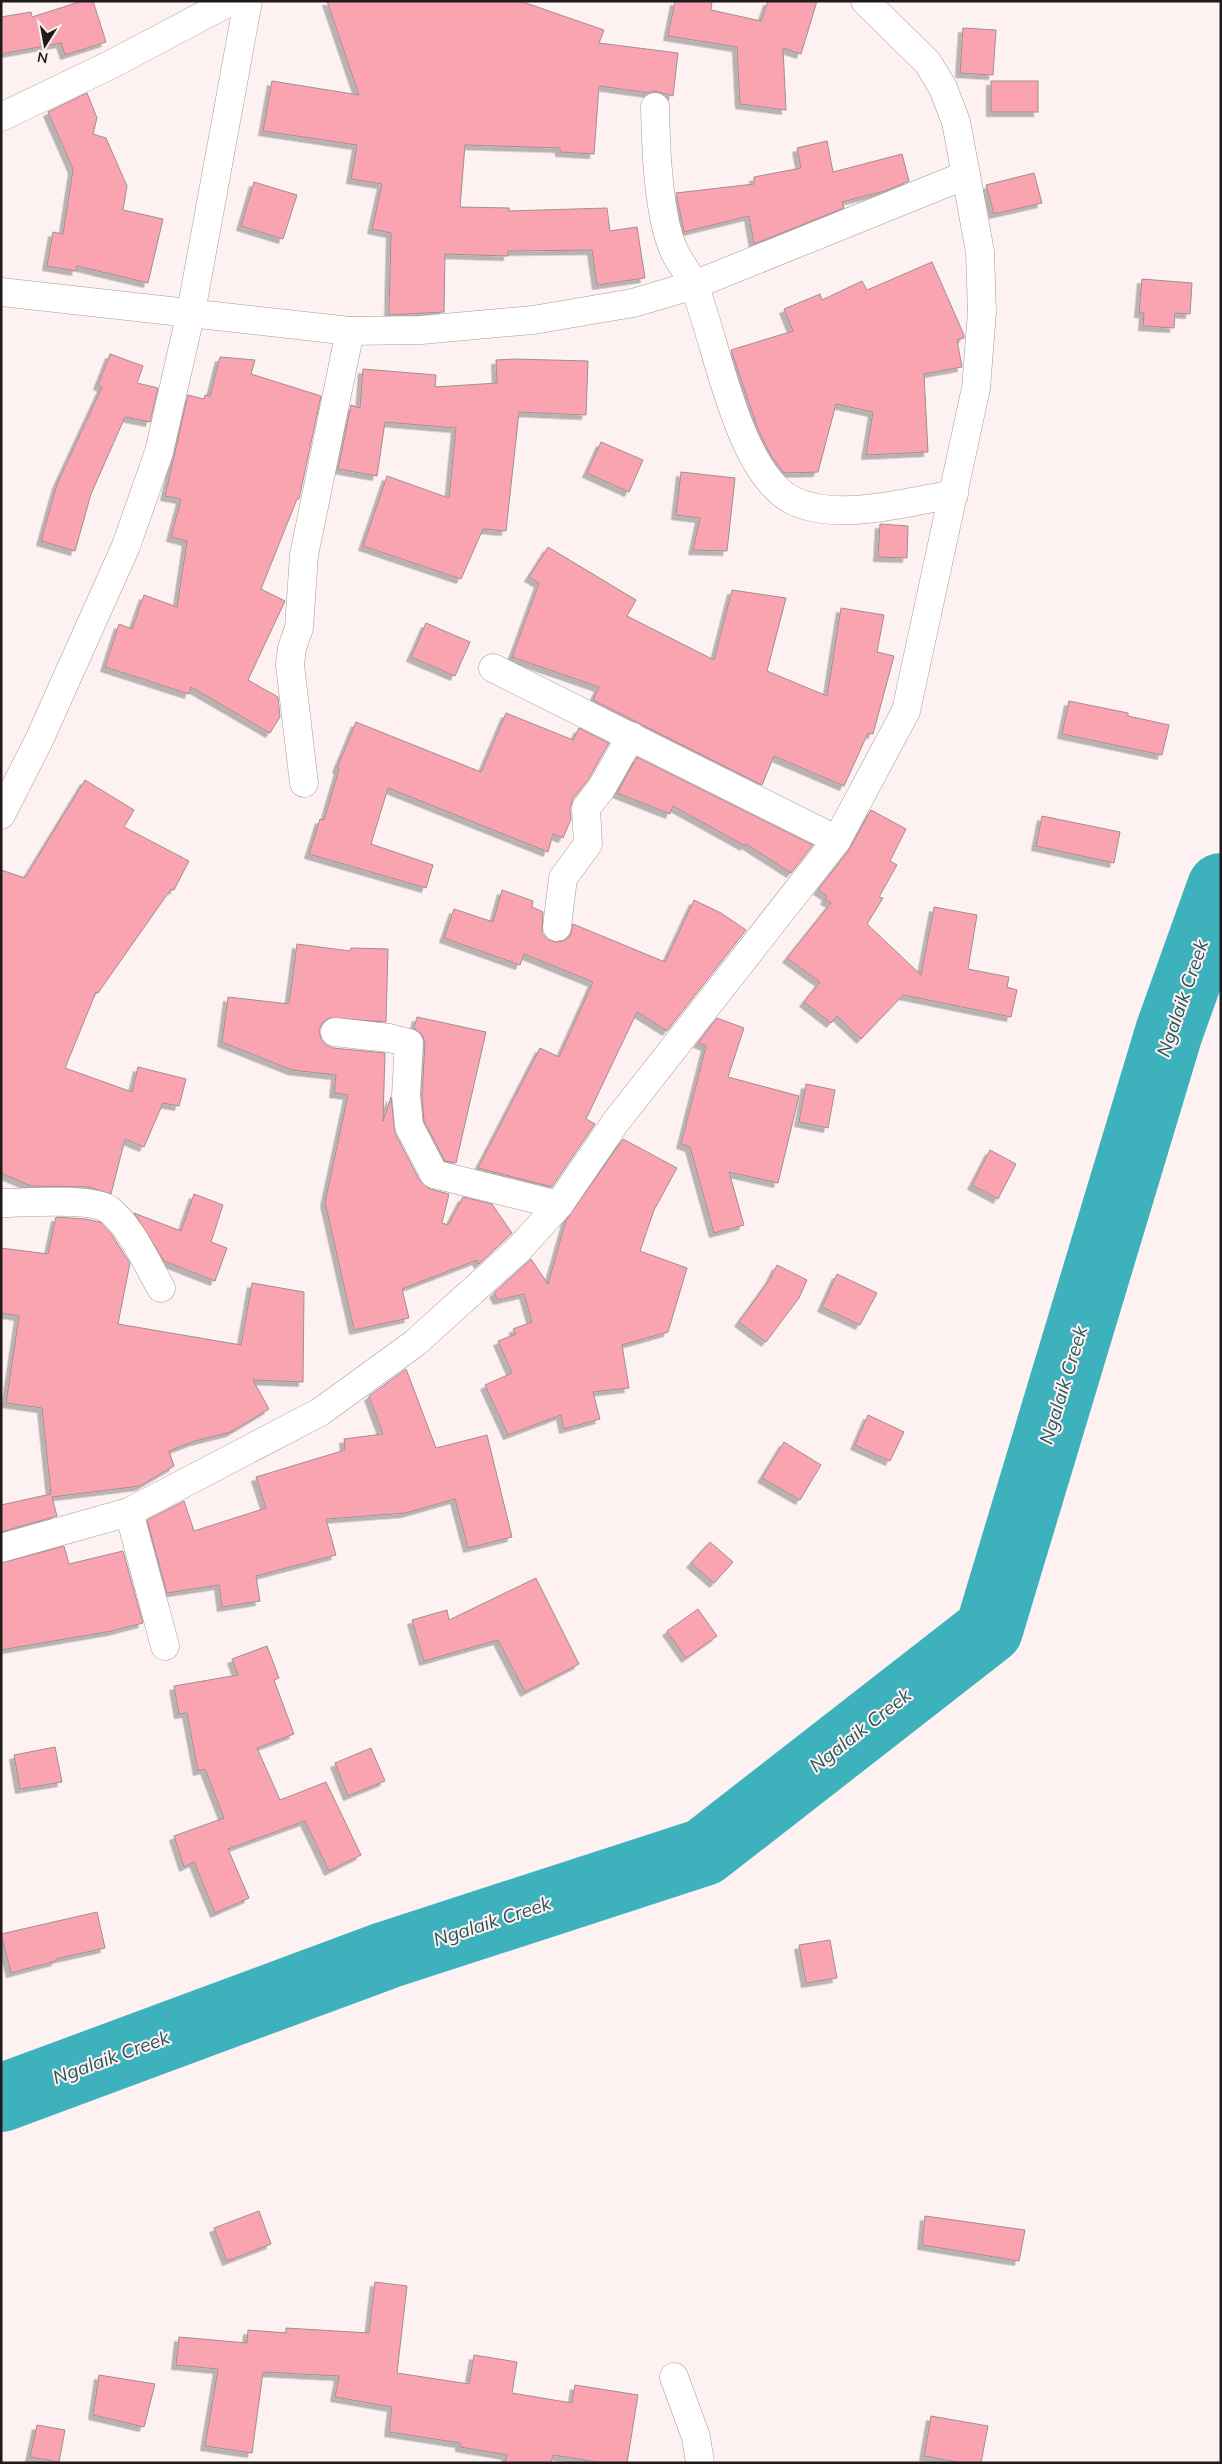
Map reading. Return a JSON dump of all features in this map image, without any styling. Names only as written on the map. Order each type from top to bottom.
[{"type":"street","points":[[1,116],[196,10],[231,1]]},
{"type":"street","points":[[1,814],[40,738],[126,546],[160,452],[191,312],[248,1]]},
{"type":"street","points":[[1,1548],[129,1512],[320,1412],[415,1343],[518,1250],[559,1205],[615,1123],[837,840],[906,711],[976,388],[982,312],[980,252],[956,122],[943,88],[928,63],[865,1]]},
{"type":"street","points":[[655,107],[657,171],[664,218],[674,251],[694,285],[735,413],[752,455],[771,483],[792,500],[813,509],[842,510],[892,505],[954,494]]},
{"type":"street","points":[[1,292],[191,312],[350,332],[421,330],[532,320],[633,303],[694,285],[966,176]]},
{"type":"street","points":[[304,783],[290,665],[292,648],[299,628],[304,555],[350,332]]},
{"type":"street","points":[[494,668],[837,840]]},
{"type":"street","points":[[557,927],[563,878],[588,844],[586,808],[601,789],[631,736]]},
{"type":"street","points":[[335,1032],[389,1038],[409,1043],[406,1095],[409,1126],[434,1174],[559,1205]]},
{"type":"street","points":[[1,1204],[82,1202],[107,1208],[130,1234],[161,1288]]},
{"type":"street","points":[[129,1512],[165,1646]]},
{"type":"street","points":[[674,2377],[696,2437],[700,2463]]},
{"type":"building","points":[[82,1],[93,1],[106,42],[65,55],[61,43],[1,54],[1,17],[31,12],[32,17]]},
{"type":"building","points":[[327,1],[520,1],[604,30],[599,43],[678,53],[673,96],[655,91],[650,93],[599,86],[594,154],[560,152],[560,148],[465,145],[460,207],[509,208],[509,211],[607,208],[610,231],[637,227],[645,278],[597,285],[592,250],[508,251],[508,256],[445,254],[444,312],[389,315],[391,233],[372,229],[382,184],[351,179],[357,145],[263,131],[272,81],[359,95]]},
{"type":"building","points":[[675,1],[712,1],[711,10],[761,21],[768,1],[817,1],[801,54],[783,48],[786,110],[740,104],[737,47],[668,36]]},
{"type":"building","points":[[963,28],[996,30],[993,75],[960,73]]},
{"type":"building","points":[[991,81],[1038,81],[1038,112],[991,112]]},
{"type":"building","points":[[87,93],[97,118],[93,134],[106,138],[127,186],[123,210],[163,219],[148,283],[77,266],[76,271],[47,266],[53,232],[63,234],[73,169],[48,112]]},
{"type":"building","points":[[827,141],[833,172],[902,154],[909,181],[885,191],[842,202],[844,208],[754,244],[749,216],[684,232],[676,193],[754,184],[754,177],[801,168],[797,148]]},
{"type":"building","points":[[1034,173],[1042,203],[994,214],[986,185]]},
{"type":"building","points":[[254,182],[297,195],[283,239],[241,226]]},
{"type":"building","points":[[932,262],[964,338],[957,340],[962,367],[924,374],[928,452],[866,455],[873,412],[836,404],[818,472],[784,473],[771,456],[758,429],[731,350],[793,331],[784,309],[820,294],[822,300],[862,281],[867,290]]},
{"type":"building","points":[[1142,279],[1192,283],[1190,314],[1175,313],[1174,328],[1143,326],[1144,313],[1139,313]]},
{"type":"building","points":[[110,354],[143,366],[137,383],[158,388],[150,422],[125,417],[91,494],[75,551],[41,541],[57,484],[102,387],[98,385]]},
{"type":"building","points":[[220,357],[255,360],[251,374],[321,396],[299,499],[297,499],[261,589],[285,601],[248,680],[278,697],[280,717],[270,733],[191,687],[189,694],[105,667],[119,624],[132,629],[144,595],[177,607],[187,541],[171,537],[181,499],[165,496],[188,395],[204,399],[205,395],[210,396]]},
{"type":"building","points":[[496,360],[588,361],[586,415],[519,412],[506,531],[483,529],[461,579],[363,546],[387,476],[449,498],[456,428],[385,422],[377,476],[338,469],[351,405],[360,408],[363,369],[436,375],[435,387],[497,383]]},
{"type":"building","points":[[601,442],[643,460],[629,492],[587,473]]},
{"type":"building","points":[[681,472],[735,478],[727,551],[693,550],[700,518],[676,515]]},
{"type":"building","points":[[880,524],[908,526],[907,558],[878,557]]},
{"type":"building","points":[[548,547],[636,600],[627,616],[714,660],[732,590],[786,598],[767,671],[827,696],[841,608],[884,615],[877,652],[894,656],[873,734],[868,733],[844,786],[774,756],[762,785],[593,700],[599,687],[512,657],[539,583],[529,577]]},
{"type":"building","points":[[426,623],[470,642],[455,676],[411,657]]},
{"type":"building","points":[[1069,701],[1128,713],[1128,716],[1169,725],[1162,755],[1062,734]]},
{"type":"building","points":[[506,713],[573,740],[579,728],[609,743],[588,780],[573,799],[570,809],[571,819],[563,838],[553,834],[548,852],[388,788],[371,844],[433,865],[426,888],[309,854],[320,819],[324,820],[339,769],[337,768],[356,722],[481,772]]},
{"type":"building","points":[[637,757],[813,845],[791,873],[746,844],[745,846],[673,806],[670,814],[617,793]]},
{"type":"building","points":[[85,780],[134,810],[124,827],[189,861],[174,890],[171,889],[98,993],[96,992],[65,1068],[132,1092],[138,1067],[186,1079],[179,1106],[163,1103],[144,1147],[125,1139],[111,1194],[88,1187],[31,1186],[1,1173],[1,870],[25,878]]},
{"type":"building","points":[[871,810],[906,829],[890,861],[897,865],[879,897],[883,898],[867,924],[921,975],[934,907],[977,915],[968,969],[1009,977],[1007,987],[1017,990],[1011,1017],[903,995],[861,1039],[837,1016],[831,1023],[804,1002],[820,982],[787,958],[831,903],[825,900],[827,896],[818,890],[849,850]]},
{"type":"building","points":[[1042,816],[1120,832],[1114,863],[1036,846]]},
{"type":"building","points":[[502,890],[533,901],[532,907],[543,912],[542,933],[548,940],[564,941],[570,936],[573,924],[665,962],[694,900],[721,913],[746,930],[667,1031],[637,1012],[586,1119],[595,1124],[552,1187],[478,1168],[540,1048],[559,1057],[593,982],[524,954],[520,965],[444,938],[454,909],[493,922]]},
{"type":"building","points":[[297,944],[350,951],[351,948],[388,949],[386,1022],[329,1018],[322,1023],[319,1031],[321,1039],[326,1045],[333,1048],[385,1053],[383,1121],[391,1097],[395,1133],[420,1181],[430,1189],[449,1194],[442,1223],[448,1225],[463,1197],[492,1204],[512,1233],[479,1264],[477,1260],[402,1289],[409,1318],[354,1330],[325,1202],[348,1095],[334,1093],[336,1075],[292,1070],[222,1042],[228,997],[289,1004]]},
{"type":"building","points":[[417,1017],[486,1032],[456,1163],[445,1161],[424,1121],[422,1095],[425,1043],[423,1036],[414,1028]]},
{"type":"building","points":[[717,1018],[744,1028],[728,1077],[799,1096],[778,1183],[729,1172],[744,1225],[714,1233],[690,1147],[681,1144],[706,1046],[698,1043]]},
{"type":"building","points":[[806,1084],[835,1090],[828,1128],[799,1122]]},
{"type":"building","points":[[623,1139],[677,1168],[654,1210],[640,1251],[687,1268],[668,1332],[622,1345],[629,1388],[593,1392],[600,1419],[564,1429],[561,1415],[508,1435],[485,1385],[512,1373],[498,1341],[516,1334],[513,1329],[532,1322],[524,1294],[498,1300],[494,1293],[531,1259],[548,1284],[566,1220]]},
{"type":"building","points":[[990,1150],[1016,1164],[998,1199],[972,1185]]},
{"type":"building","points":[[194,1194],[223,1205],[211,1242],[227,1248],[215,1281],[164,1261],[134,1213],[181,1231]]},
{"type":"building","points":[[56,1217],[100,1222],[112,1235],[130,1263],[118,1324],[241,1345],[252,1283],[304,1292],[303,1382],[253,1380],[269,1409],[231,1432],[195,1441],[169,1451],[174,1466],[140,1486],[52,1497],[57,1516],[1,1532],[1,1505],[51,1494],[42,1408],[6,1403],[19,1316],[1,1313],[1,1248],[48,1254]]},
{"type":"building","points":[[777,1265],[807,1280],[799,1298],[766,1342],[739,1322],[770,1279]]},
{"type":"building","points":[[837,1274],[877,1293],[860,1325],[822,1307]]},
{"type":"building","points":[[406,1369],[436,1448],[487,1435],[512,1537],[468,1548],[455,1499],[406,1513],[326,1519],[336,1555],[256,1576],[260,1601],[222,1607],[219,1585],[167,1593],[147,1520],[184,1501],[194,1531],[266,1508],[256,1477],[345,1450],[344,1439],[383,1434],[369,1396]]},
{"type":"building","points":[[868,1415],[904,1432],[890,1461],[855,1445]]},
{"type":"building","points":[[784,1442],[821,1465],[800,1500],[762,1478]]},
{"type":"building","points":[[710,1542],[733,1562],[714,1583],[691,1563]]},
{"type":"building","points":[[64,1546],[69,1564],[123,1551],[143,1623],[112,1631],[1,1650],[1,1563]]},
{"type":"building","points":[[536,1578],[579,1664],[525,1692],[498,1640],[424,1661],[412,1620],[447,1610],[449,1620]]},
{"type":"building","points":[[698,1609],[717,1636],[686,1658],[667,1631]]},
{"type":"building","points":[[267,1646],[279,1678],[274,1680],[294,1734],[257,1748],[280,1800],[326,1782],[361,1855],[329,1871],[305,1821],[228,1849],[249,1898],[215,1913],[194,1862],[184,1867],[174,1836],[224,1818],[205,1769],[198,1771],[187,1713],[179,1714],[174,1686],[238,1675],[232,1659]]},
{"type":"building","points":[[55,1747],[62,1782],[20,1789],[14,1755]]},
{"type":"building","points":[[371,1748],[385,1781],[348,1796],[335,1763]]},
{"type":"building","points":[[97,1912],[105,1948],[56,1959],[56,1961],[11,1973],[1,1934]]},
{"type":"building","points":[[830,1940],[837,1978],[806,1983],[799,1945]]},
{"type":"building","points":[[259,2211],[271,2244],[227,2261],[214,2228]]},
{"type":"building","points":[[925,2216],[1025,2230],[1019,2261],[922,2245]]},
{"type":"building","points":[[375,2282],[407,2286],[397,2373],[469,2384],[474,2355],[517,2362],[512,2393],[572,2403],[575,2385],[638,2395],[627,2463],[603,2463],[553,2455],[551,2463],[505,2463],[507,2455],[460,2447],[460,2443],[389,2432],[392,2407],[335,2397],[339,2376],[263,2372],[252,2453],[205,2446],[218,2369],[176,2365],[179,2337],[247,2343],[248,2330],[286,2333],[286,2328],[369,2333]]},
{"type":"building","points":[[99,2375],[155,2384],[144,2427],[93,2415]]},
{"type":"building","points":[[931,2416],[988,2426],[981,2463],[962,2463],[924,2456]]},
{"type":"building","points":[[37,2425],[65,2430],[59,2462],[30,2457]]},
{"type":"waterway","name":"Ngalaik Creek","points":[[1,2098],[387,1955],[704,1852],[989,1630],[1169,1032],[1221,887]]}]
